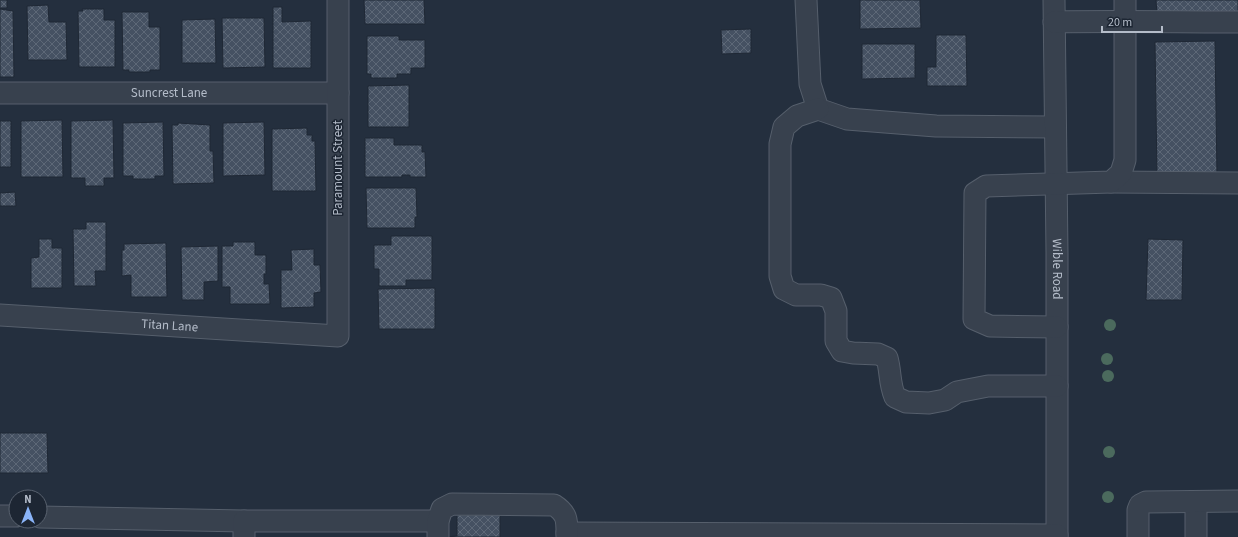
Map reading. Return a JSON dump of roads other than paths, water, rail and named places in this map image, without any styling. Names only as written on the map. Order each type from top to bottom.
[{"type":"street","name":"Paramount Street","points":[[338,0],[338,336]]},
{"type":"street","points":[[806,0],[810,84],[818,109]]},
{"type":"street","name":"Wible Road","points":[[1054,0],[1057,536]]},
{"type":"street","points":[[1111,182],[1122,173],[1125,160],[1125,0]]},
{"type":"street","points":[[1054,22],[1125,20],[1147,22],[1238,22]]},
{"type":"street","name":"Suncrest Lane","points":[[0,93],[338,93]]},
{"type":"street","points":[[1055,128],[936,126],[847,119],[818,109],[797,116],[784,127],[780,144],[780,276],[784,289],[796,294],[821,295],[832,298],[836,311],[836,341],[842,351],[878,354],[887,358],[890,368],[891,387],[895,397],[906,402],[929,403],[945,400],[957,392],[988,386],[1057,386]]},
{"type":"street","points":[[1057,327],[990,326],[974,319],[975,193],[986,186],[1056,185],[1111,182],[1238,183]]},
{"type":"street","name":"Titan Lane","points":[[0,315],[338,336]]},
{"type":"street","points":[[1138,537],[1138,510],[1140,505],[1146,502],[1238,501]]},
{"type":"street","points":[[1196,502],[1196,537]]},
{"type":"street","points":[[48,517],[244,529],[438,529],[442,509],[452,504],[554,505],[562,510],[567,519],[567,535],[1057,536]]}]
